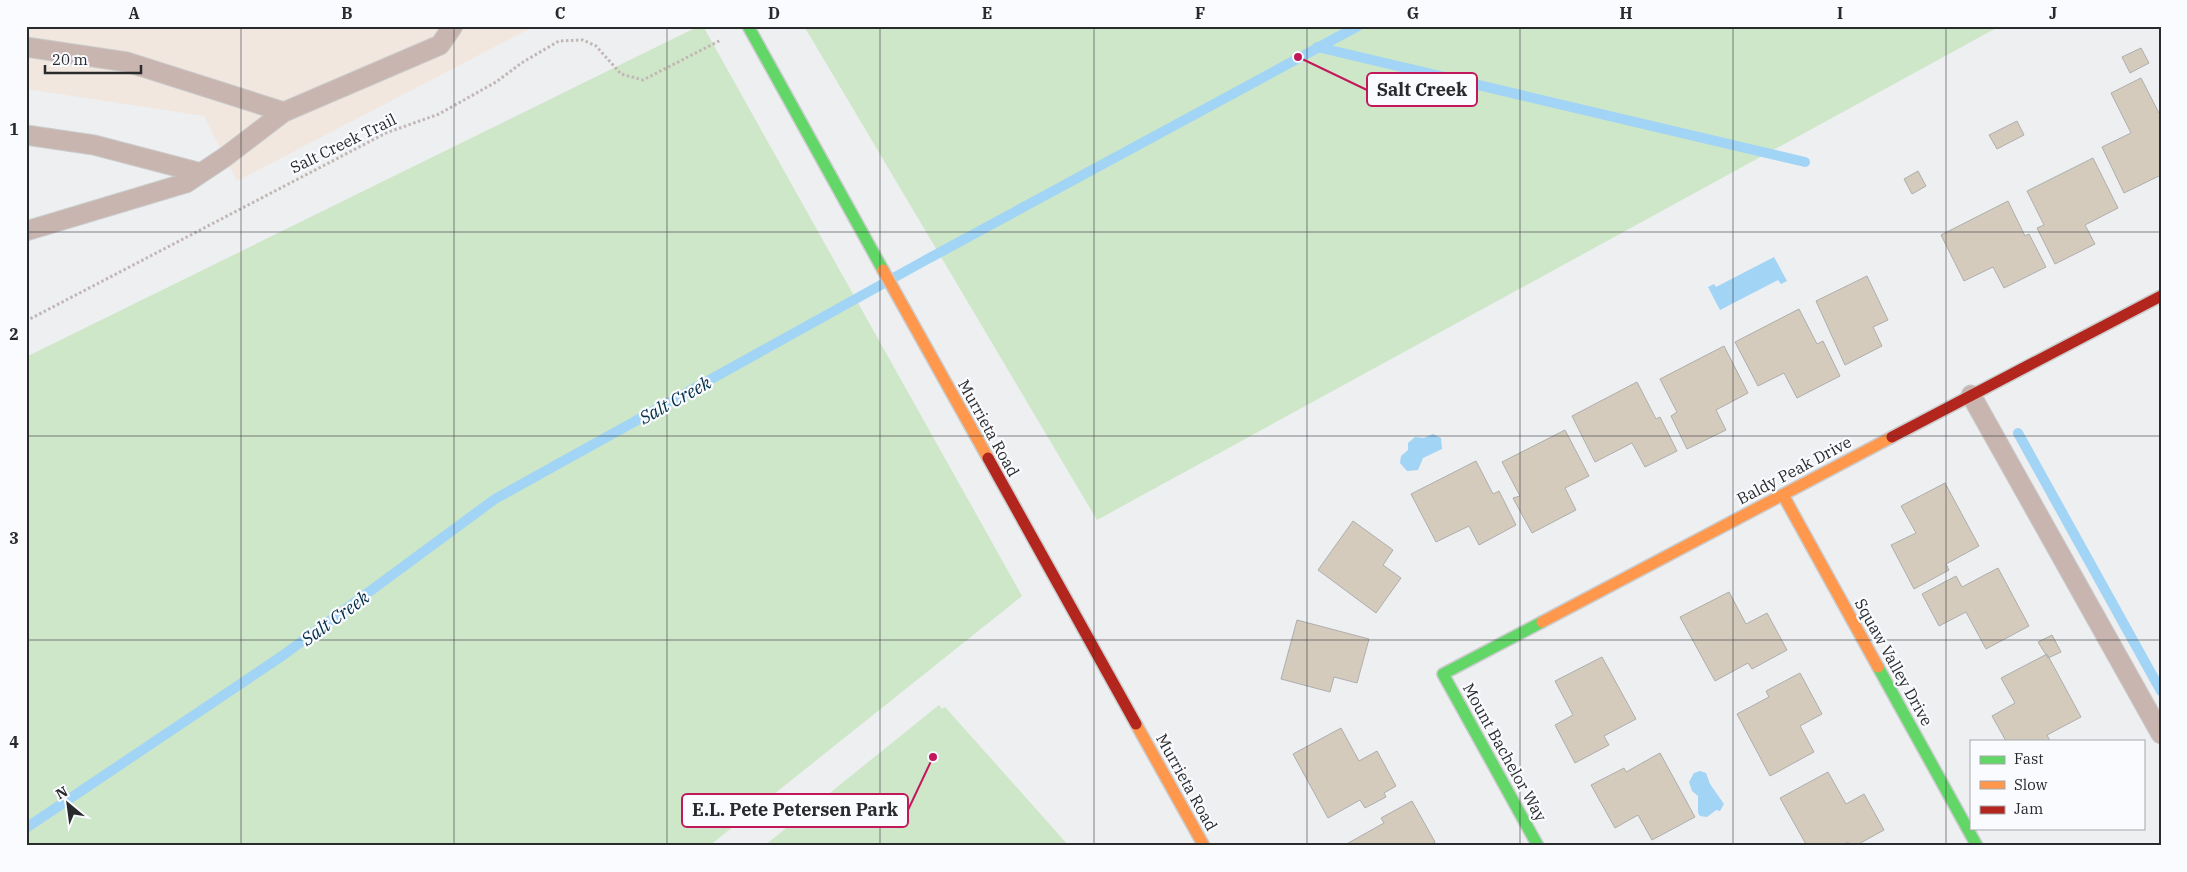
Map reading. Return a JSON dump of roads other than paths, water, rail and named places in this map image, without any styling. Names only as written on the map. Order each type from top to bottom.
[{"type":"street","name":"Murrieta Road","points":[[748,26],[1204,846]]},
{"type":"street","name":"Baldy Peak Drive","points":[[1442,674],[2161,296]]},
{"type":"street","name":"Squaw Valley Drive","points":[[1783,495],[1977,846]]},
{"type":"street","name":"Mount Bachelor Way","points":[[1442,674],[1538,846]]},
{"type":"lane","points":[[26,231],[186,183],[284,112],[440,45],[453,26]]},
{"type":"lane","points":[[26,47],[127,62],[284,112]]},
{"type":"lane","points":[[26,135],[94,145],[201,173]]},
{"type":"lane","points":[[1971,395],[2161,734]]},
{"type":"water","points":[[1774,257],[1787,281],[1781,284],[1778,280],[1720,310],[1708,287],[1714,284],[1716,287]]},
{"type":"water","points":[[1433,434],[1441,438],[1442,449],[1423,458],[1418,470],[1407,471],[1400,463],[1401,456],[1408,450],[1408,443],[1415,437],[1424,438]]},
{"type":"water","points":[[1700,771],[1706,773],[1710,784],[1724,804],[1720,811],[1716,810],[1707,817],[1700,816],[1698,813],[1698,796],[1692,791],[1689,782],[1694,773]]},
{"type":"waterway","name":"Salt Creek","points":[[26,828],[282,656],[495,499],[924,261],[1358,26]]},
{"type":"waterway","points":[[1317,47],[1805,162]]},
{"type":"waterway","points":[[2018,433],[2161,691]]},
{"type":"place","name":"Salt Creek","points":[[1298,57]]},
{"type":"place","name":"E.L. Pete Petersen Park","points":[[933,757]]}]
